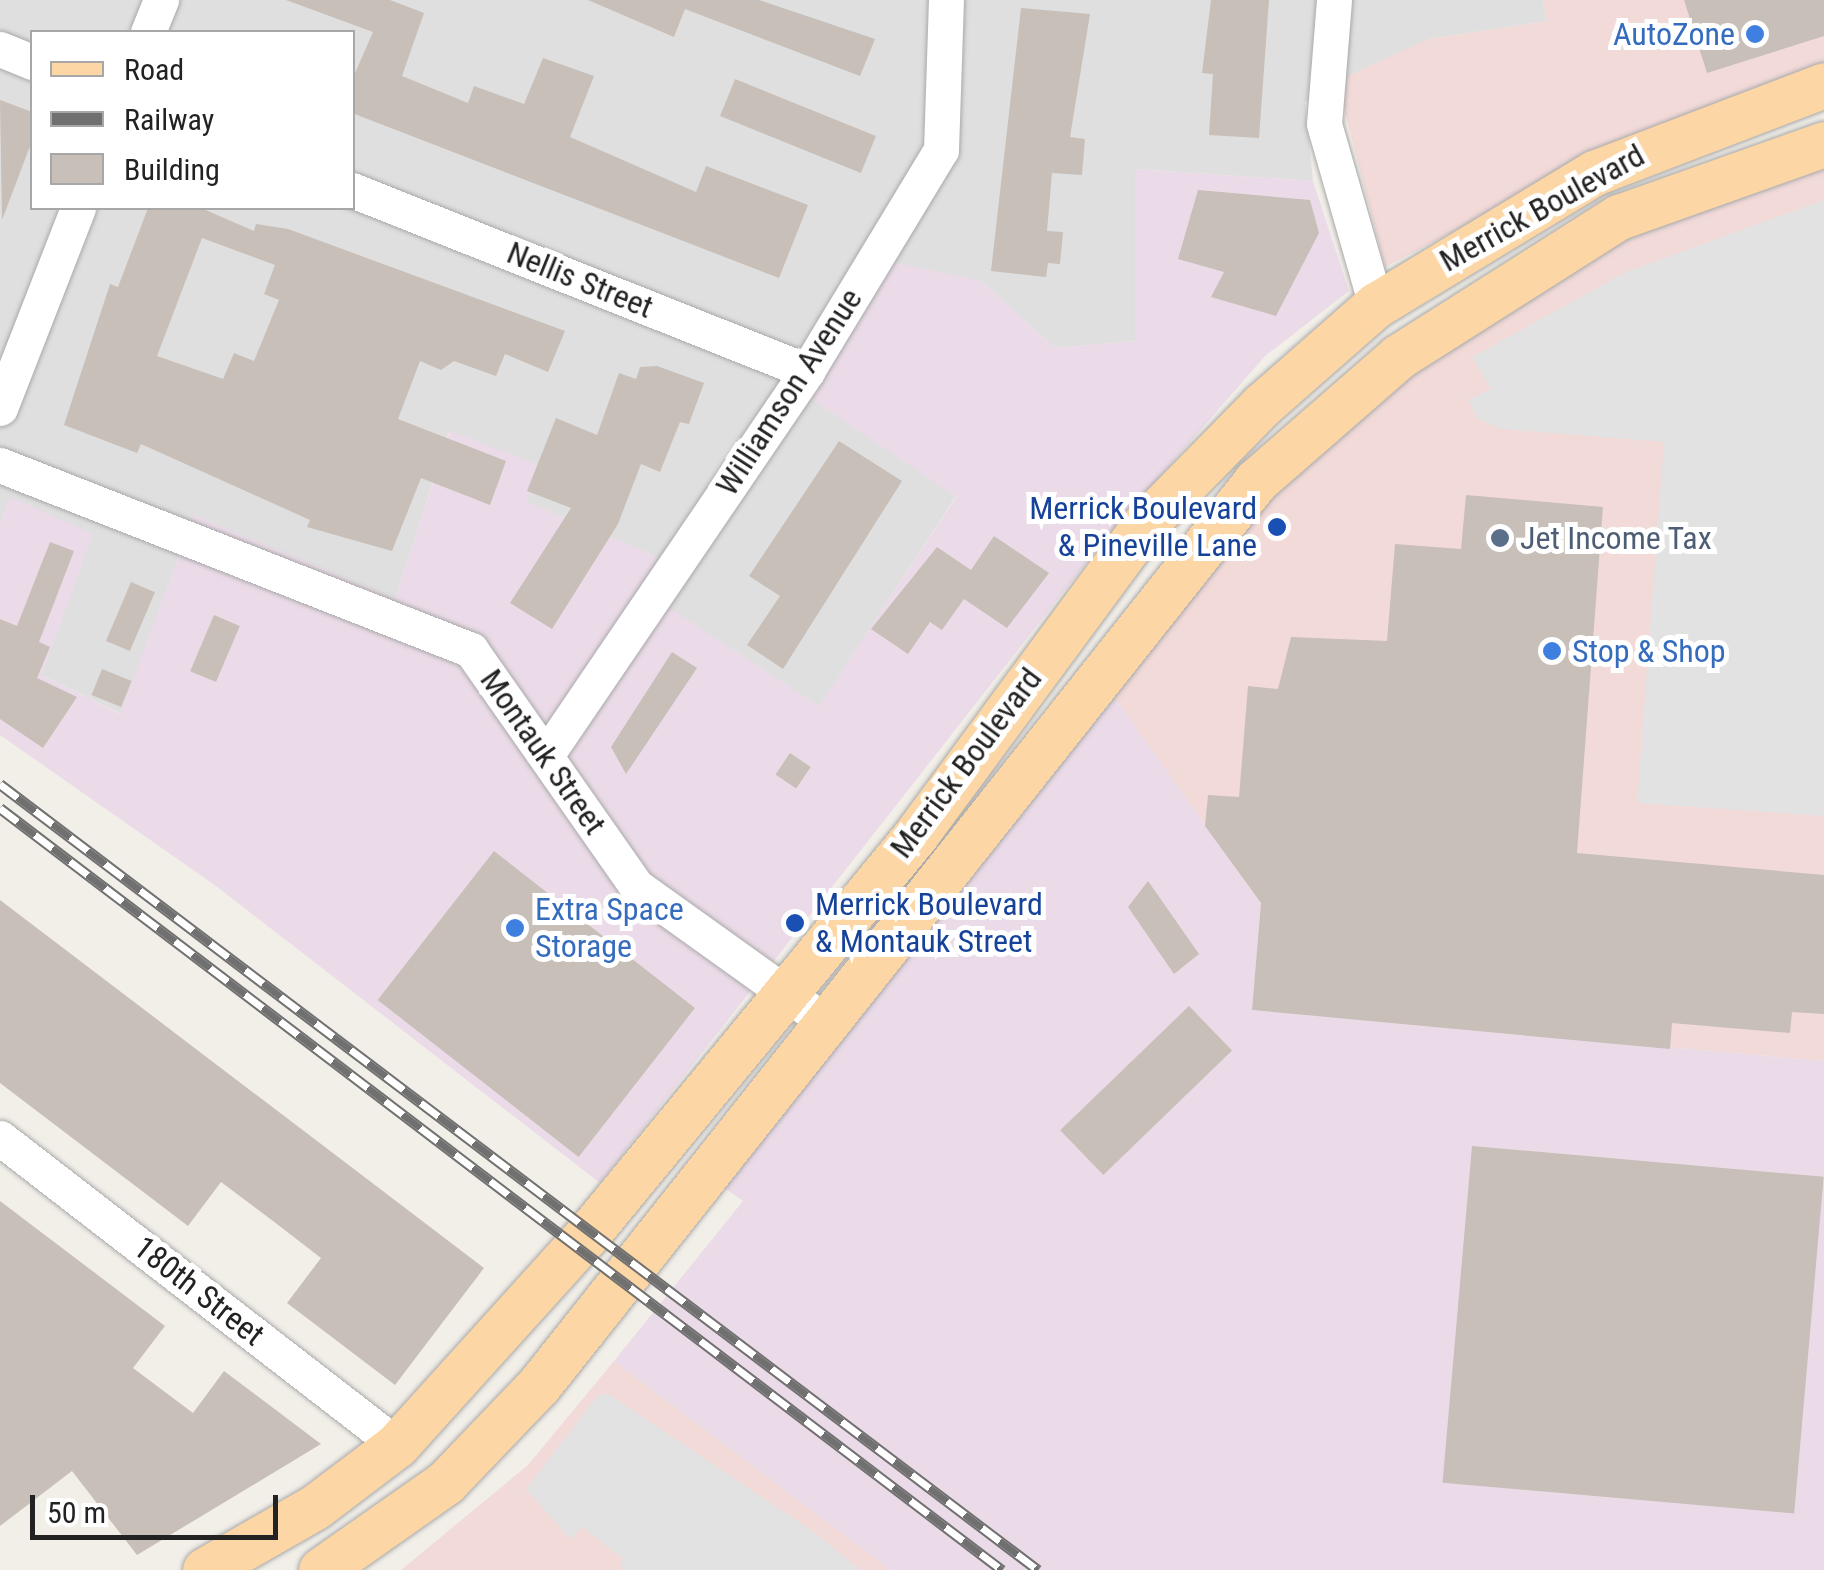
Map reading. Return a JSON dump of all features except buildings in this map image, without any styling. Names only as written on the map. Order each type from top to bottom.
[{"type":"main road","name":"Merrick Boulevard","points":[[205,1570],[315,1507],[397,1445],[587,1235],[780,992],[915,836],[1146,523],[1376,305],[1594,172],[1824,85]]},
{"type":"main road","name":"Merrick Boulevard","points":[[321,1570],[488,1441],[1256,481],[1362,385],[1619,217],[1824,144]]},
{"type":"street","points":[[149,30],[161,0]]},
{"type":"street","name":"Williamson Avenue","points":[[547,754],[807,370],[941,150],[946,0]]},
{"type":"street","points":[[1334,0],[1324,124],[1376,305]]},
{"type":"street","points":[[0,49],[30,61]]},
{"type":"street","name":"Nellis Street","points":[[355,191],[807,370]]},
{"type":"street","points":[[0,408],[77,210]]},
{"type":"street","name":"Montauk Street","points":[[0,465],[471,650],[636,886],[822,1019]]},
{"type":"street","name":"180th Street","points":[[0,1138],[397,1445]]},
{"type":"shaded area","points":[[0,0],[1543,0],[1547,21],[1429,39],[1305,102],[1313,181],[1135,169],[1135,341],[1055,348],[981,281],[804,393],[956,496],[819,707],[667,607],[690,571],[527,502],[449,432],[395,600],[194,516],[121,714],[42,675],[11,497],[0,523]]},
{"type":"shaded area","points":[[1543,0],[1824,0],[1824,76],[1579,167],[1385,267],[1337,81],[1429,39],[1547,21]]},
{"type":"shaded area","points":[[1824,161],[1824,1061],[1252,1010],[1261,904],[1113,695],[1264,489],[1379,386],[1637,219]]},
{"type":"shaded area","points":[[1135,169],[1313,181],[1349,291],[1265,356],[1097,549],[600,1183],[216,886],[0,735],[0,523],[10,497],[93,534],[42,675],[120,714],[194,515],[395,599],[450,431],[539,465],[527,502],[691,571],[668,607],[819,706],[956,497],[803,393],[892,262],[981,281],[1055,348],[1135,341]]},
{"type":"shaded area","points":[[1824,200],[1824,816],[1637,803],[1664,442],[1501,429],[1478,419],[1468,400],[1491,389],[1472,357],[1626,272]]},
{"type":"shaded area","points":[[1113,695],[1261,904],[1252,1010],[1824,1061],[1824,1570],[891,1570],[614,1361],[743,1201],[722,1186]]},
{"type":"shaded area","points":[[614,1361],[891,1570],[401,1570],[528,1465]]},
{"type":"shaded area","points":[[608,1394],[811,1530],[860,1570],[622,1570],[622,1558],[582,1527],[571,1540],[526,1489],[598,1395]]},
{"type":"railway","points":[[0,784],[1038,1570]]},
{"type":"railway","points":[[0,808],[1002,1570]]},
{"type":"place","name":"AutoZone","points":[[1755,34]]},
{"type":"place","name":"Merrick Boulevard & Pineville Lane","points":[[1277,527]]},
{"type":"place","name":"Jet Income Tax","points":[[1500,538]]},
{"type":"place","name":"Stop & Shop","points":[[1552,651]]},
{"type":"place","name":"Merrick Boulevard & Montauk Street","points":[[795,923]]},
{"type":"place","name":"Extra Space Storage","points":[[515,928]]}]
